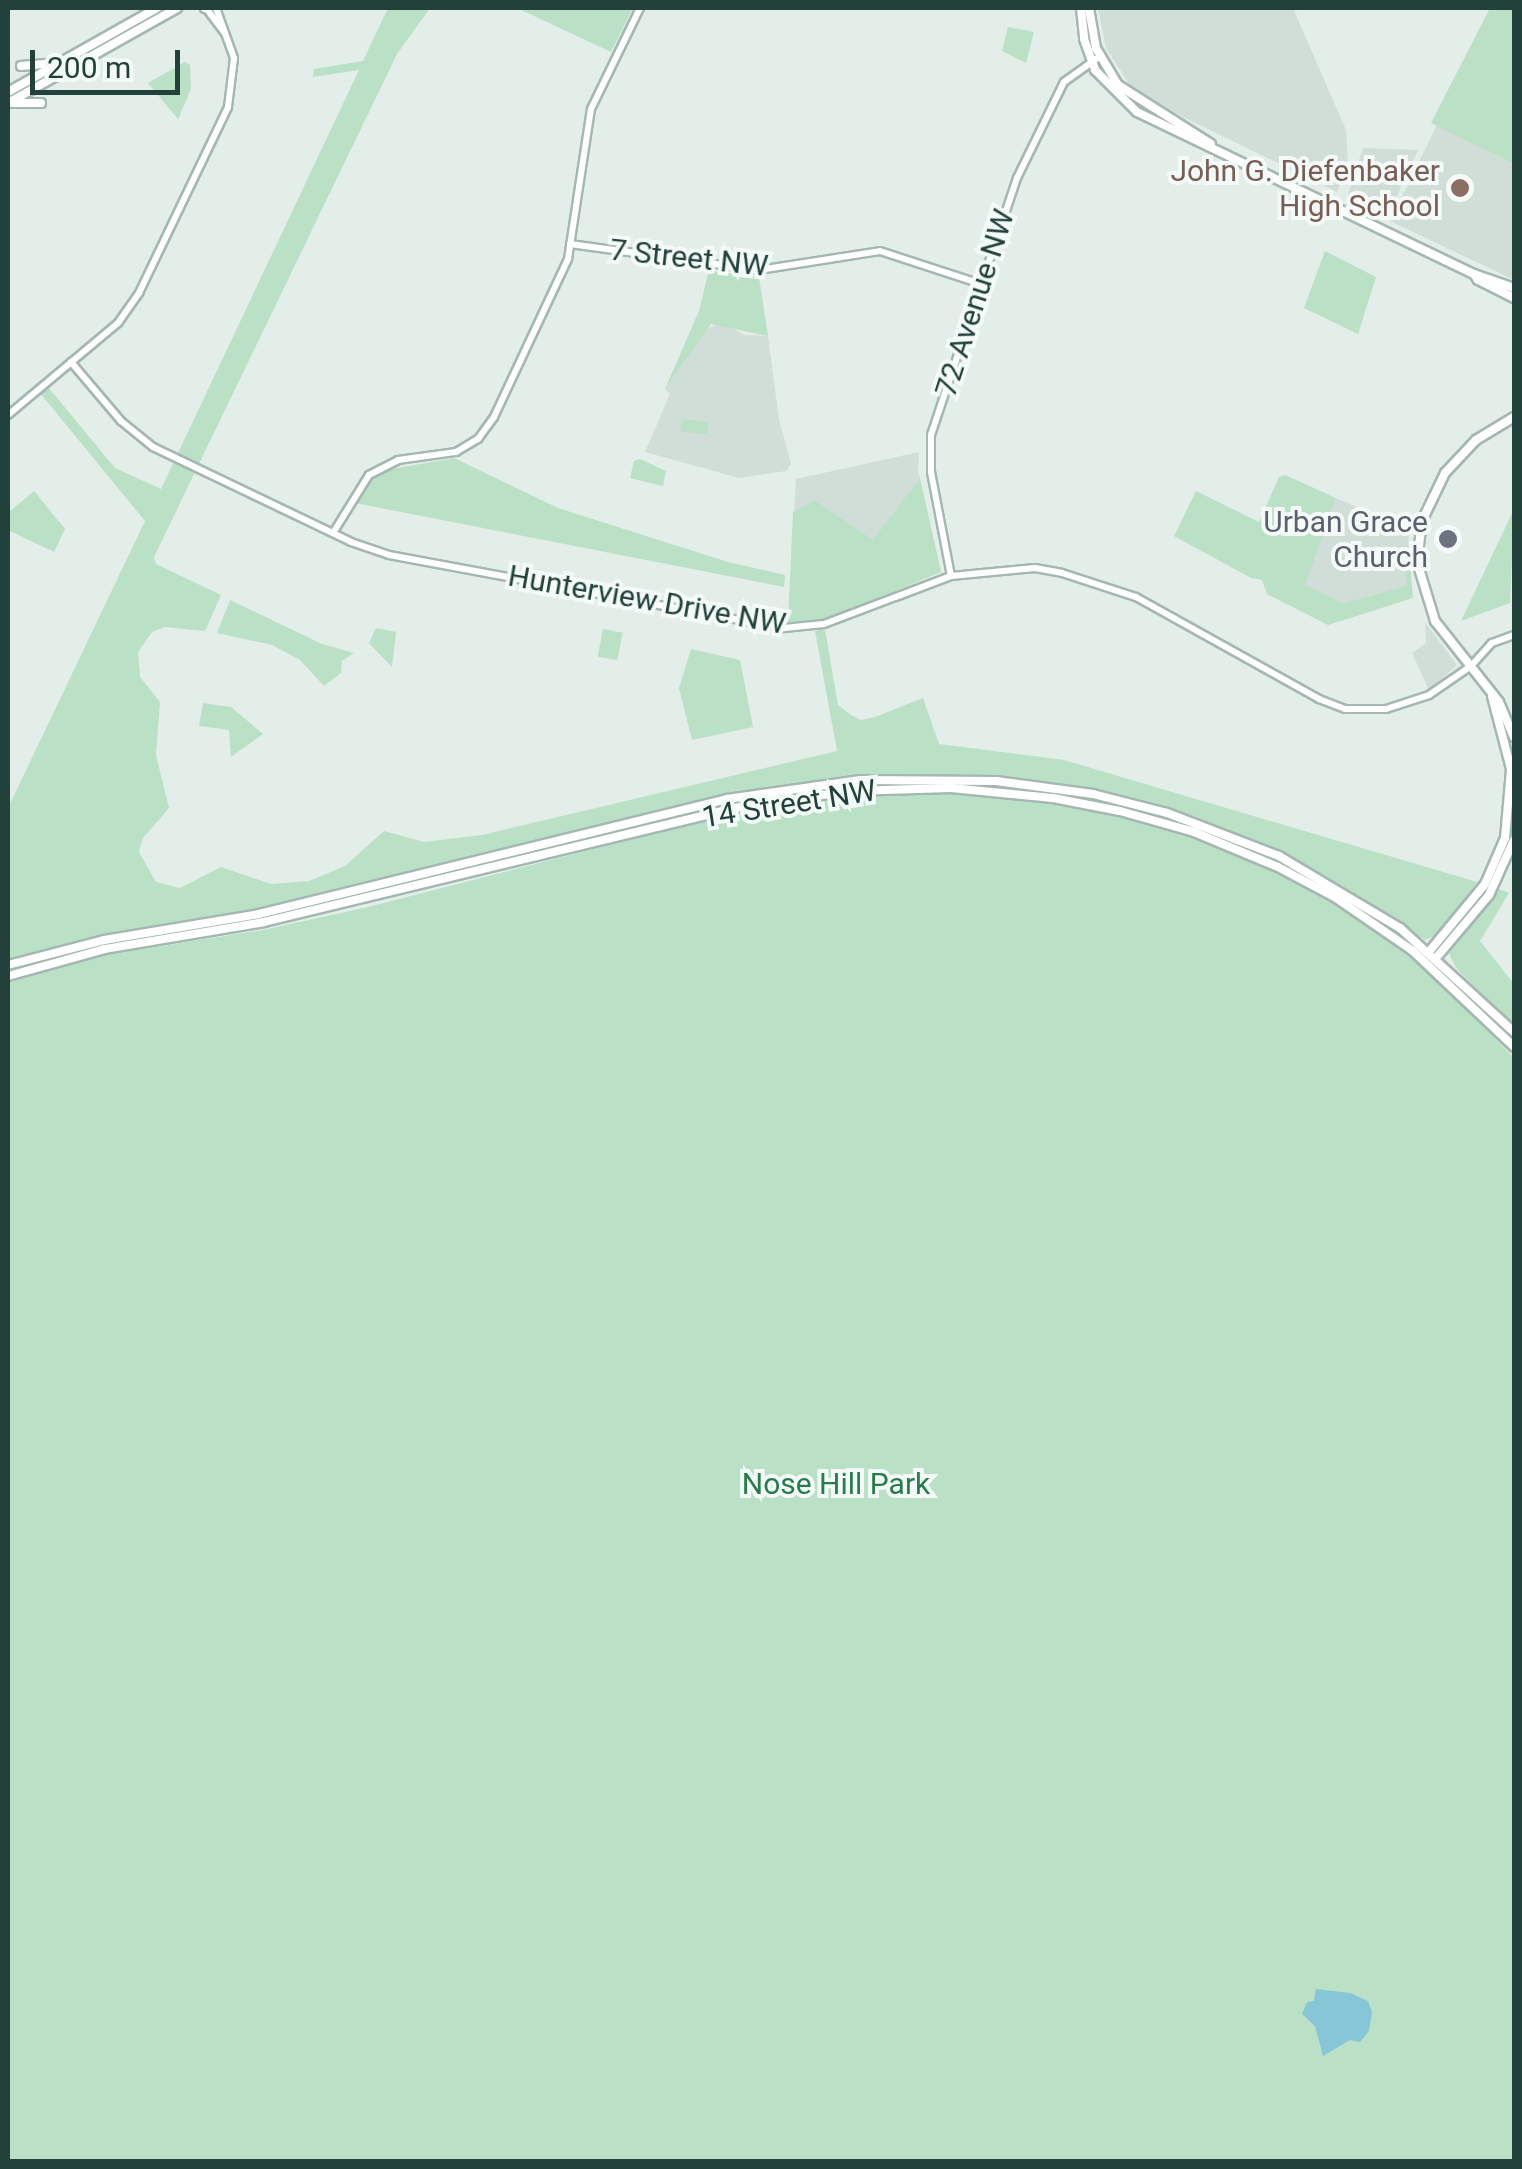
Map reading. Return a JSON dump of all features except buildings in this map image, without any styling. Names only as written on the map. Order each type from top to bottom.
[{"type":"main road","points":[[8,92],[156,8]]},
{"type":"main road","points":[[8,103],[178,8]]},
{"type":"main road","points":[[1081,8],[1095,59],[1127,94],[1202,136],[1212,146],[1474,274],[1514,288]]},
{"type":"main road","points":[[1089,8],[1095,59]]},
{"type":"main road","points":[[21,66],[68,60]]},
{"type":"main road","points":[[8,103],[41,103]]},
{"type":"main road","points":[[1474,274],[1478,280],[1514,298]]},
{"type":"main road","points":[[1514,418],[1490,430],[1454,461],[1435,490],[1420,530],[1418,562],[1426,602],[1442,633],[1499,702],[1514,737]]},
{"type":"main road","points":[[1430,958],[1493,869],[1510,820],[1512,769],[1492,696]]},
{"type":"main road","name":"14 Street NW","points":[[8,965],[104,940],[259,914],[727,799],[798,786],[920,778],[1053,788],[1167,813],[1279,856],[1357,899],[1418,942],[1514,1047]]},
{"type":"main road","name":"14 Street NW","points":[[8,976],[104,949],[282,918],[734,808],[836,793],[922,787],[1053,798],[1194,832],[1278,867],[1336,898],[1474,991],[1514,1032]]},
{"type":"main road","points":[[1430,958],[1447,946],[1489,894],[1514,840]]},
{"type":"main road","points":[[1418,942],[1432,943],[1448,929]]},
{"type":"main road","points":[[1447,946],[1452,966],[1474,991]]},
{"type":"street","points":[[206,8],[225,33]]},
{"type":"street","points":[[8,415],[130,310],[228,107],[235,69],[225,24],[216,8]]},
{"type":"street","points":[[333,534],[356,491],[382,466],[456,452],[484,433],[562,274],[591,109],[640,8]]},
{"type":"street","name":"72 Avenue NW","points":[[951,576],[930,447],[1016,178],[1057,94],[1076,70],[1095,59]]},
{"type":"street","name":"7 Street NW","points":[[570,244],[758,270],[880,251],[981,284]]},
{"type":"street","name":"Hunterview Drive NW","points":[[72,362],[121,421],[153,447],[333,534],[389,556],[784,628],[824,624],[951,576],[1036,568],[1104,583],[1166,613],[1318,699],[1346,708],[1405,705],[1429,695],[1470,666],[1492,643],[1514,635]]},
{"type":"shaded area","points":[[1098,8],[1293,8],[1346,130],[1348,164],[1337,192],[1179,115],[1129,84],[1106,48]]},
{"type":"shaded area","name":"John G. Diefenbaker High School","points":[[1437,125],[1514,164],[1514,280],[1390,221]]},
{"type":"shaded area","points":[[1363,148],[1418,150],[1388,216],[1347,198]]},
{"type":"shaded area","points":[[722,323],[745,335],[768,336],[779,419],[791,464],[786,471],[739,478],[645,452],[670,394],[665,389],[708,328]]},
{"type":"shaded area","points":[[919,452],[918,471],[941,572],[826,619],[788,624],[796,479]]},
{"type":"shaded area","points":[[1336,498],[1410,530],[1405,559],[1408,586],[1343,603],[1304,585]]},
{"type":"shaded area","points":[[1425,622],[1457,665],[1429,690],[1412,653],[1426,643]]},
{"type":"green space","points":[[388,8],[430,8],[397,54],[154,557],[156,564],[221,595],[205,631],[165,627],[152,632],[138,652],[140,677],[160,702],[156,755],[169,808],[143,838],[139,852],[156,882],[180,888],[221,867],[271,884],[309,881],[345,866],[384,831],[424,842],[482,835],[837,751],[815,631],[825,629],[838,705],[861,720],[923,698],[939,744],[1064,760],[1477,882],[1438,934],[1425,940],[1343,886],[1281,853],[1166,808],[1053,784],[919,774],[803,782],[727,795],[258,912],[83,939],[8,961],[8,808],[145,521],[40,393],[48,387],[115,468],[161,489],[359,70],[313,77],[314,69],[363,61]]},
{"type":"green space","points":[[517,8],[633,8],[611,52]]},
{"type":"green space","points":[[1490,8],[1514,8],[1514,164],[1431,123]]},
{"type":"green space","points":[[1008,27],[1034,32],[1026,63],[1002,51]]},
{"type":"green space","points":[[185,62],[190,65],[191,89],[178,119],[148,83]]},
{"type":"green space","points":[[1325,251],[1376,277],[1358,334],[1304,308]]},
{"type":"green space","points":[[713,271],[759,277],[768,336],[711,324],[665,389],[699,311],[708,274]]},
{"type":"green space","points":[[682,419],[709,423],[707,435],[680,431]]},
{"type":"green space","points":[[454,458],[558,508],[728,562],[785,575],[784,587],[355,503],[365,485],[386,470]]},
{"type":"green space","points":[[640,459],[666,471],[663,486],[630,478],[634,461]]},
{"type":"green space","points":[[1285,475],[1336,498],[1305,585],[1343,603],[1407,586],[1408,541],[1413,598],[1328,625],[1267,594],[1262,580],[1251,578],[1174,536],[1196,491],[1259,522],[1279,477]]},
{"type":"green space","points":[[920,478],[941,572],[826,619],[788,624],[793,512],[814,500],[873,540]]},
{"type":"green space","points":[[34,491],[65,529],[54,552],[8,530],[8,513]]},
{"type":"green space","points":[[1514,509],[1510,603],[1461,621]]},
{"type":"green space","points":[[230,600],[322,644],[354,653],[342,661],[341,673],[324,686],[300,660],[272,645],[217,633]]},
{"type":"green space","points":[[376,628],[396,632],[392,667],[369,643]]},
{"type":"green space","points":[[603,629],[623,633],[617,660],[598,656]]},
{"type":"green space","points":[[691,649],[740,660],[753,727],[692,740],[679,688]]},
{"type":"green space","points":[[203,703],[231,707],[263,734],[231,757],[229,730],[199,726]]},
{"type":"green space","name":"Nose Hill Park","points":[[889,792],[998,795],[1089,808],[1189,835],[1267,866],[1355,915],[1426,968],[1514,1058],[1514,2161],[8,2161],[8,980],[72,960],[263,930],[368,907],[745,810]]},
{"type":"green space","points":[[1497,888],[1509,893],[1480,941],[1514,984],[1514,1027],[1457,969],[1449,954]]},
{"type":"water","points":[[1316,1989],[1350,1993],[1368,2001],[1372,2012],[1369,2031],[1360,2042],[1350,2040],[1323,2056],[1315,2026],[1302,2014],[1307,2002],[1314,2001]]},
{"type":"place","name":"John G. Diefenbaker High School","points":[[1460,188]]},
{"type":"place","name":"Urban Grace Church","points":[[1448,539]]}]
